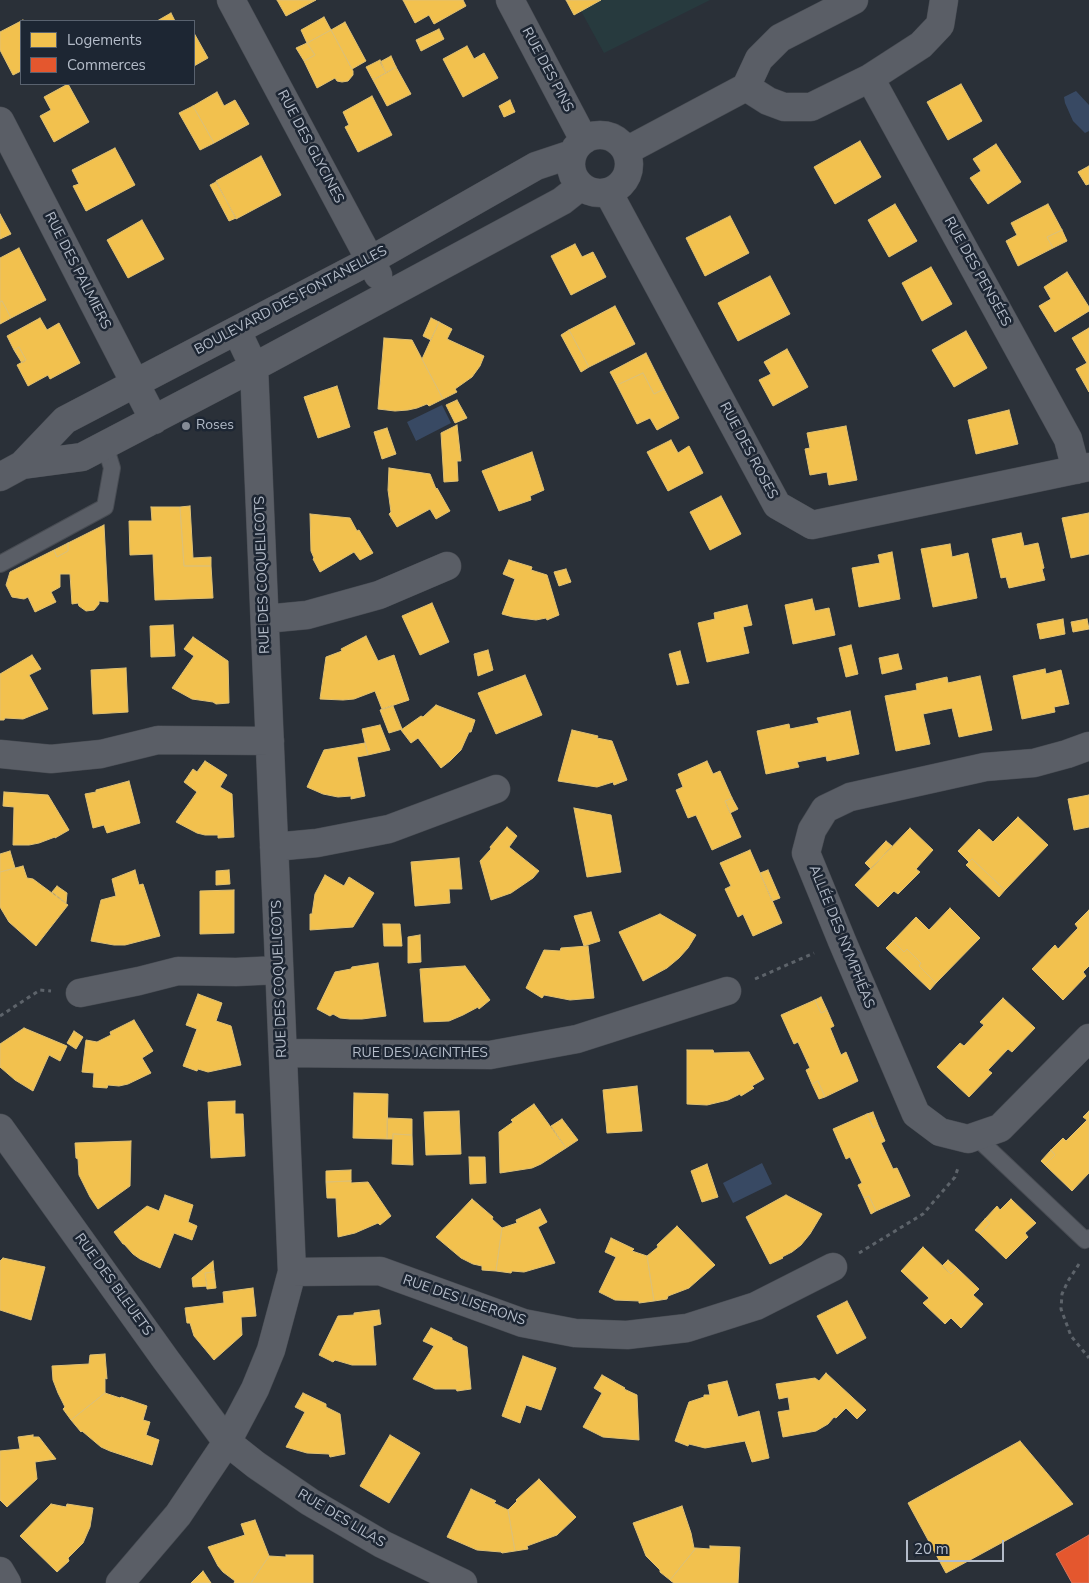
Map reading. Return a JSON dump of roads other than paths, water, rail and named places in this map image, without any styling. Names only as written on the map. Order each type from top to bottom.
[{"type":"street","name":"RUE DES GLYCINES","points":[[231,0],[371,260],[387,295]]},
{"type":"street","name":"RUE DES PINS","points":[[510,0],[578,147]]},
{"type":"street","points":[[578,147],[571,165],[574,177],[581,186],[589,191],[599,193],[617,188],[624,180],[628,171],[629,161],[626,151],[746,87],[759,59],[780,38],[854,0]]},
{"type":"street","points":[[746,87],[768,101],[784,107],[811,107],[870,78],[922,45],[940,25],[944,0]]},
{"type":"street","name":"RUE DES PENSÉES","points":[[870,78],[1068,439],[1082,468]]},
{"type":"street","name":"RUE DES PALMIERS","points":[[0,122],[154,420]]},
{"type":"street","name":"BOULEVARD DES FONTANELLES","points":[[11,471],[65,420],[371,260],[536,166],[578,147],[593,136],[603,135],[612,137],[626,151]]},
{"type":"street","name":"BOULEVARD DES FONTANELLES","points":[[11,471],[82,457],[254,367],[562,201],[581,186]]},
{"type":"street","name":"RUE DES ROSES","points":[[608,192],[778,505],[812,525],[1082,468]]},
{"type":"street","name":"RUE DES COQUELICOTS","points":[[120,1583],[178,1515],[227,1442],[255,1389],[271,1350],[292,1272],[254,367],[237,331]]},
{"type":"street","points":[[265,619],[307,615],[379,595],[447,566]]},
{"type":"street","points":[[0,754],[51,759],[101,754],[158,740],[270,742]]},
{"type":"street","name":"ALLÉE DES NYMPHÉAS","points":[[972,1137],[940,1132],[916,1114],[806,853],[812,830],[825,809],[850,797],[985,767],[1034,763],[1089,746]]},
{"type":"street","points":[[274,846],[317,843],[389,829],[496,789]]},
{"type":"street","points":[[80,992],[139,981],[178,971],[236,972],[280,970]]},
{"type":"street","name":"RUE DES JACINTHES","points":[[283,1053],[490,1054],[577,1039],[727,991]]},
{"type":"street","points":[[972,1137],[1000,1128],[1089,1038]]},
{"type":"street","name":"RUE DES BLEUETS","points":[[0,1128],[227,1442]]},
{"type":"street","name":"RUE DES LISERONS","points":[[292,1272],[380,1271],[523,1323],[575,1333],[627,1335],[687,1328],[756,1306],[833,1267]]},
{"type":"street","name":"RUE DES LILAS","points":[[227,1442],[256,1465],[310,1502],[382,1544],[463,1583]]},
{"type":"street","points":[[0,1571],[7,1583]]},
{"type":"lane","points":[[0,564],[105,506],[112,468],[105,445]]},
{"type":"lane","points":[[972,1137],[1087,1239]]},
{"type":"water","points":[[1076,91],[1089,105],[1089,131],[1085,133],[1073,121],[1065,103],[1064,97]]},
{"type":"water","points":[[442,405],[451,423],[416,441],[407,422]]},
{"type":"water","points":[[762,1163],[772,1184],[733,1203],[723,1183]]},
{"type":"place","name":"Roses","points":[[186,426]]}]
